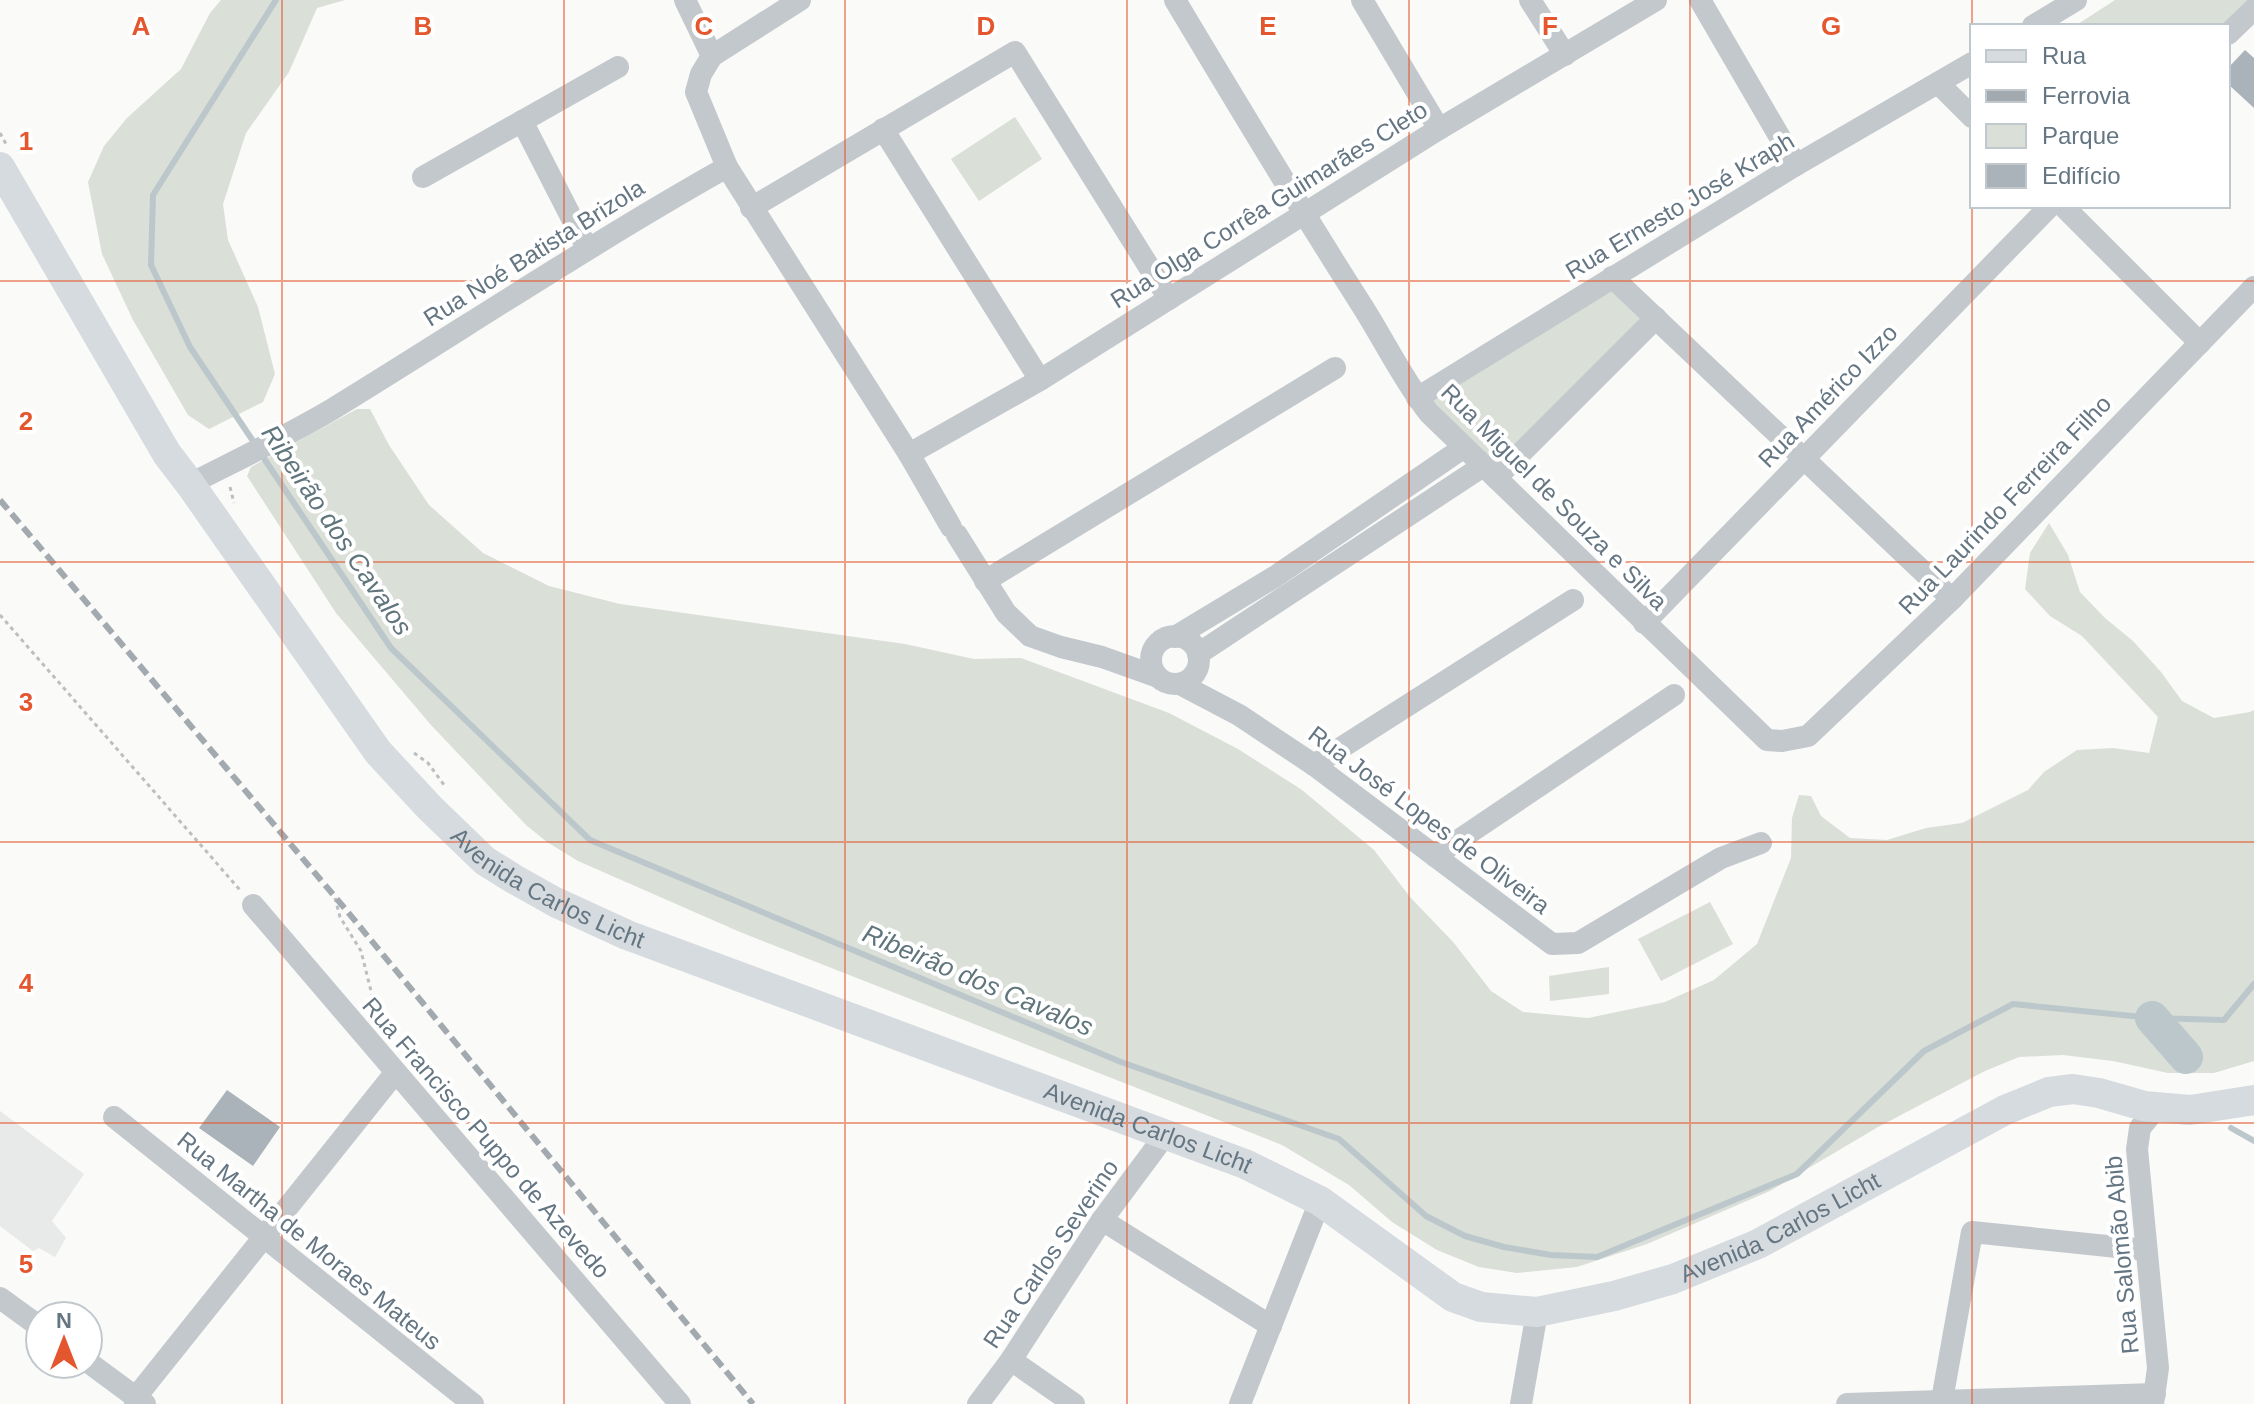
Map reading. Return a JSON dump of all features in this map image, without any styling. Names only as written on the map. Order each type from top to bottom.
[{"type":"main road","name":"Avenida Carlos Licht","points":[[4,157],[163,448],[213,473],[378,752],[485,861],[555,902],[627,935],[1245,1164],[1320,1201],[1453,1297],[1481,1307],[1537,1312],[1614,1296],[1673,1279],[1758,1244],[2005,1110],[2049,1092],[2073,1089],[2157,1107],[2190,1110],[2251,1102]]},
{"type":"street","points":[[685,0],[712,56]]},
{"type":"street","points":[[800,0],[712,56],[701,74],[696,92],[727,167],[1006,613],[1030,636],[1102,657],[1155,666]]},
{"type":"street","name":"Rua Miguel de Souza e Silva","points":[[1175,0],[1417,398],[1463,448],[1767,740],[1782,741]]},
{"type":"street","points":[[1362,0],[1439,129]]},
{"type":"street","points":[[1530,0],[1565,55]]},
{"type":"street","name":"Rua Olga Corrêa Guimarães Cleto","points":[[909,454],[1040,380],[1439,129],[1656,0]]},
{"type":"street","points":[[1700,0],[1796,165]]},
{"type":"street","points":[[2036,24],[2074,1]]},
{"type":"street","points":[[2230,32],[2254,9]]},
{"type":"street","points":[[751,208],[1015,52],[1169,299]]},
{"type":"street","name":"Rua Ernesto José Kraph","points":[[1417,398],[1796,165],[1970,64]]},
{"type":"street","points":[[423,177],[618,67]]},
{"type":"street","points":[[1938,83],[1970,115]]},
{"type":"street","points":[[522,121],[587,248]]},
{"type":"street","points":[[883,129],[1040,380]]},
{"type":"street","name":"Rua Noé Batista Brizola","points":[[213,473],[329,411],[587,248],[727,167]]},
{"type":"street","name":"Rua Américo Izzo","points":[[1644,623],[2048,208]]},
{"type":"street","points":[[2065,208],[2200,343]]},
{"type":"street","points":[[1612,277],[1952,599]]},
{"type":"street","name":"Rua Laurindo Ferreira Filho","points":[[1782,741],[1808,736],[1952,599],[2254,287]]},
{"type":"street","points":[[1463,448],[1276,576],[1175,637],[1160,642],[1155,666],[1164,681],[1192,669],[1490,472],[1656,318]]},
{"type":"street","points":[[985,581],[1335,368]]},
{"type":"street","points":[[1314,765],[1573,600]]},
{"type":"street","points":[[1175,637],[1190,642],[1192,669]]},
{"type":"street","name":"Rua José Lopes de Oliveira","points":[[1192,669],[1239,715],[1314,765],[1552,944],[1578,943],[1721,858],[1761,843]]},
{"type":"street","points":[[1435,856],[1674,695]]},
{"type":"street","name":"Rua Francisco Puppo de Azevedo","points":[[253,905],[680,1404]]},
{"type":"street","points":[[104,1375],[139,1402],[395,1073]]},
{"type":"street","name":"Rua Salomão Abib","points":[[2154,1399],[2158,1368],[2137,1139],[2140,1128],[2157,1107]]},
{"type":"street","name":"Rua Martha de Moraes Mateus","points":[[114,1117],[464,1401]]},
{"type":"street","name":"Rua Carlos Severino","points":[[978,1404],[1011,1360],[1102,1220],[1166,1134]]},
{"type":"street","points":[[1240,1404],[1320,1201]]},
{"type":"street","points":[[1102,1220],[1271,1326]]},
{"type":"street","points":[[1942,1400],[1972,1232],[2146,1250]]},
{"type":"street","points":[[0,1298],[24,1315]]},
{"type":"street","points":[[1521,1404],[1537,1312]]},
{"type":"street","points":[[1011,1360],[1074,1404]]},
{"type":"street","points":[[1847,1404],[1942,1400],[2154,1399]]},
{"type":"path","points":[[0,133],[4,157]]},
{"type":"path","points":[[213,473],[232,489],[236,512]]},
{"type":"path","points":[[0,615],[253,905]]},
{"type":"path","points":[[406,747],[428,763],[451,795]]},
{"type":"path","points":[[335,898],[340,917],[361,951],[369,981],[379,1025],[375,1050]]},
{"type":"shaded area","points":[[0,1111],[84,1174],[52,1221],[66,1238],[55,1257],[39,1248],[33,1251],[0,1226]]},
{"type":"green space","points":[[221,0],[345,0],[317,8],[289,72],[246,133],[223,204],[228,240],[258,307],[275,374],[263,402],[209,429],[188,415],[133,320],[102,254],[88,182],[104,146],[127,118],[181,69],[210,13]]},
{"type":"green space","points":[[2115,0],[2253,0],[2229,24],[2078,24]]},
{"type":"green space","points":[[1015,117],[1042,159],[979,201],[951,159]]},
{"type":"green space","points":[[1612,277],[1656,318],[1496,478],[1417,398]]},
{"type":"green space","points":[[357,409],[370,409],[389,445],[429,505],[483,553],[549,586],[620,604],[905,644],[974,659],[1021,658],[1169,713],[1238,749],[1302,790],[1374,850],[1491,991],[1523,1012],[1588,1018],[1665,1002],[1714,980],[1757,944],[1791,858],[1792,818],[1799,795],[1811,796],[1821,816],[1850,838],[1887,840],[1926,828],[1962,823],[2028,790],[2044,772],[2077,750],[2113,748],[2149,753],[2158,717],[2082,636],[2050,616],[2025,589],[2030,553],[2049,523],[2068,555],[2080,592],[2133,641],[2182,701],[2214,718],[2254,710],[2254,1061],[2214,1073],[2168,1073],[2113,1061],[2063,1055],[2019,1057],[1985,1071],[1878,1127],[1770,1191],[1647,1244],[1577,1267],[1517,1273],[1479,1267],[1437,1250],[1392,1222],[1349,1185],[1282,1145],[740,932],[578,861],[547,842],[526,825],[431,725],[336,613],[247,476],[251,467]]},
{"type":"green space","points":[[1710,902],[1733,944],[1661,981],[1638,939]]},
{"type":"green space","points":[[1609,967],[1609,994],[1550,1001],[1549,976]]},
{"type":"building","points":[[2245,50],[2254,58],[2254,108],[2230,86],[2230,66]]},
{"type":"building","points":[[227,1090],[280,1127],[253,1166],[199,1128]]},
{"type":"waterway","name":"Ribeirão dos Cavalos","points":[[255,444],[190,347],[151,265],[153,195],[276,0]]},
{"type":"waterway","name":"Ribeirão dos Cavalos","points":[[261,454],[391,648],[590,840],[1121,1062],[1339,1139],[1426,1216],[1465,1236],[1504,1247],[1551,1255],[1597,1257],[1797,1174],[1924,1051],[2013,1004],[2152,1018],[2224,1020],[2254,984]]},
{"type":"waterway","points":[[2152,1018],[2186,1057]]},
{"type":"waterway","points":[[2231,1128],[2254,1141]]},
{"type":"railway","points":[[0,500],[347,911],[753,1404]]}]
